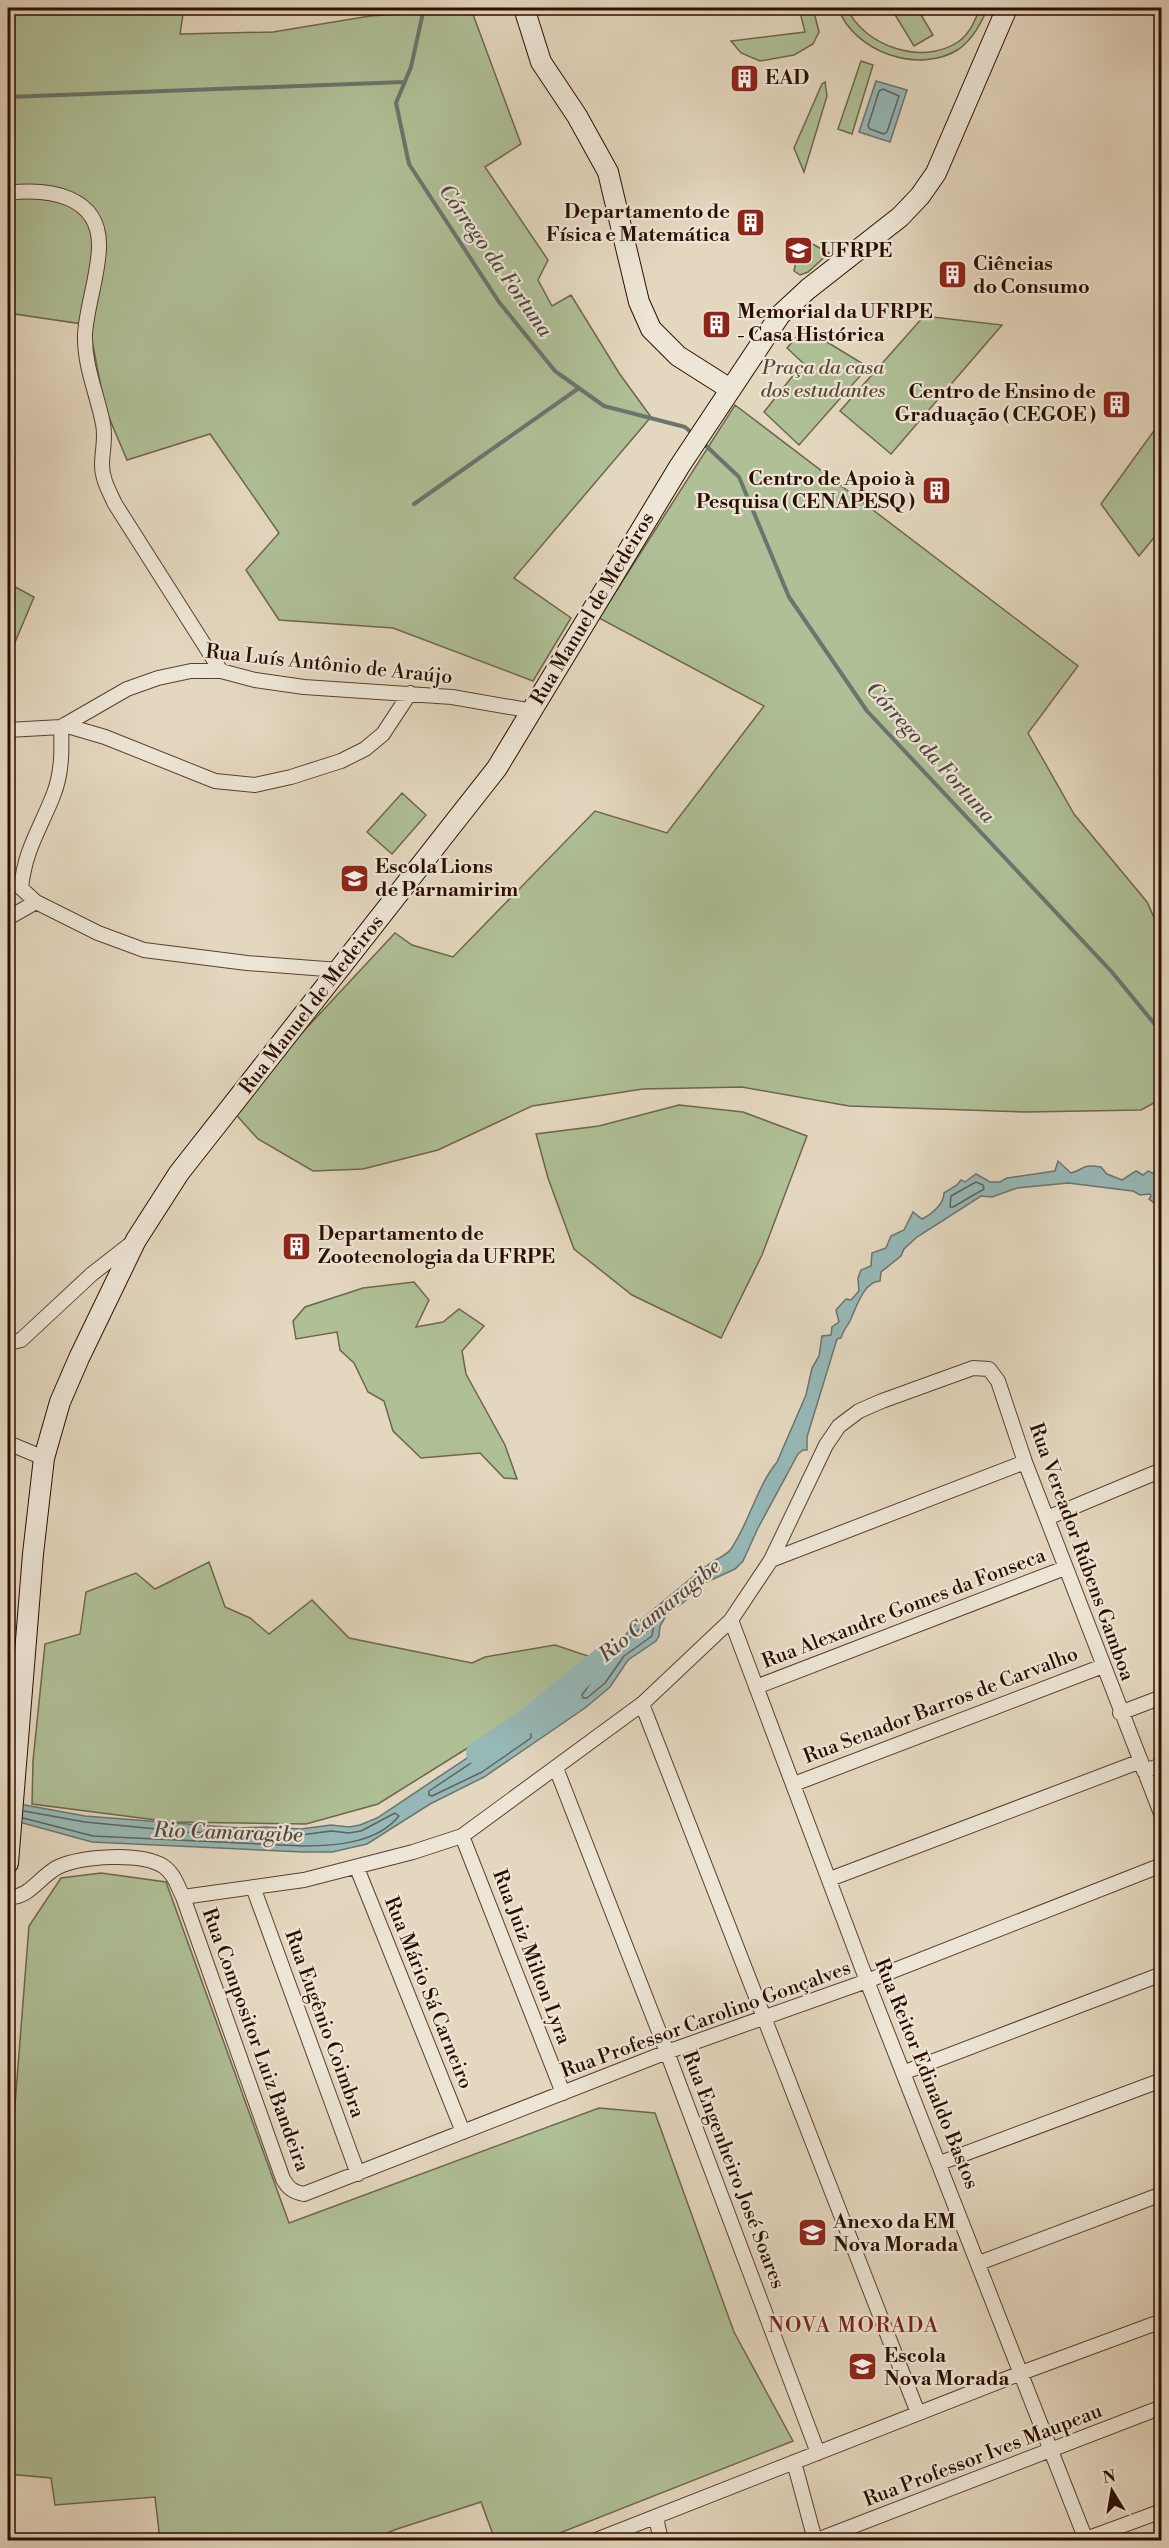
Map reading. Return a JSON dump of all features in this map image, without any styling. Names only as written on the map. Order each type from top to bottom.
[{"type":"main road","points":[[524,8],[542,62],[577,116],[608,172],[639,302],[651,329],[678,356],[730,389]]},
{"type":"main road","name":"Rua Manuel de Medeiros","points":[[8,1863],[15,1756],[16,1660],[44,1458],[60,1402],[71,1375],[136,1240],[179,1173],[499,765],[533,711],[597,598],[699,436],[780,315],[792,302],[881,234],[920,196],[936,173],[1007,8]]},
{"type":"street","points":[[8,193],[42,192],[69,197],[87,210],[97,228],[99,245],[87,318],[85,352],[103,424],[104,478],[115,504],[221,671]]},
{"type":"street","name":"Rua Luís Antônio de Araújo","points":[[62,726],[127,689],[158,678],[191,671],[221,671],[255,680],[304,687],[452,697],[533,711]]},
{"type":"street","points":[[8,730],[62,726],[105,737],[216,781],[255,785],[291,777],[341,761],[365,749],[383,734],[410,693]]},
{"type":"street","points":[[21,888],[29,845],[54,795],[60,771],[62,726]]},
{"type":"street","points":[[8,881],[21,888],[36,902],[98,933],[144,950],[247,963],[339,970]]},
{"type":"street","points":[[8,918],[36,902]]},
{"type":"street","points":[[14,1342],[21,1340],[92,1274],[136,1240]]},
{"type":"street","name":"Rua Vereador Rúbens Gamboa","points":[[771,1560],[826,1445],[839,1426],[859,1411],[882,1401],[973,1368],[989,1369],[998,1381],[1065,1568],[1161,1816]]},
{"type":"street","points":[[8,1443],[44,1458]]},
{"type":"street","points":[[183,1898],[304,1880],[357,1868],[462,1836],[642,1704],[730,1620],[771,1560],[1025,1461]]},
{"type":"street","points":[[1047,1518],[1161,1470]]},
{"type":"street","name":"Rua Alexandre Gomes da Fonseca","points":[[756,1687],[1065,1568]]},
{"type":"street","name":"Rua Reitor Edinaldo Bastos","points":[[730,1620],[867,1981],[905,2072],[1085,2540]]},
{"type":"street","name":"Rua Senador Barros de Carvalho","points":[[794,1784],[1103,1666]]},
{"type":"street","points":[[1120,1713],[1161,1697]]},
{"type":"street","points":[[642,1704],[918,2413]]},
{"type":"street","points":[[830,1879],[1142,1766],[1161,1765]]},
{"type":"street","name":"Rua Engenheiro José Soares","points":[[556,1768],[668,2052],[818,2453]]},
{"type":"street","name":"Rua Juiz Milton Lyra","points":[[462,1836],[563,2093]]},
{"type":"street","name":"Rua Compositor Luiz Bandeira","points":[[8,1897],[16,1898],[24,1894],[57,1868],[83,1859],[134,1858],[162,1866],[171,1874],[183,1898],[284,2179],[288,2187],[296,2192]]},
{"type":"street","name":"Rua Professor Carolino Gonçalves","points":[[296,2192],[304,2194],[668,2052],[867,1981],[1161,1864]]},
{"type":"street","name":"Rua Mário Sá Carneiro","points":[[357,1868],[463,2132]]},
{"type":"street","name":"Rua Eugênio Coimbra","points":[[253,1887],[358,2174]]},
{"type":"street","points":[[905,2072],[1161,1974]]},
{"type":"street","points":[[940,2163],[1161,2080]]},
{"type":"street","points":[[979,2263],[1161,2194]]},
{"type":"street","points":[[596,2541],[918,2413],[1161,2321]]},
{"type":"street","name":"Rua Professor Ives Maupeau","points":[[816,2541],[1161,2408]]},
{"type":"street","points":[[794,2462],[816,2541]]},
{"type":"street","points":[[1085,2540],[1161,2511]]},
{"type":"street","points":[[656,2518],[661,2541]]},
{"type":"green space","points":[[8,8],[184,8],[180,34],[273,32],[370,16],[471,9],[521,144],[485,167],[548,260],[538,280],[552,306],[571,295],[619,373],[651,417],[514,578],[571,618],[533,681],[393,628],[279,620],[246,570],[279,533],[210,434],[127,460],[105,408],[89,325],[8,313]]},
{"type":"green space","points":[[799,8],[813,8],[819,32],[813,44],[794,55],[760,61],[741,53],[731,41],[805,32]]},
{"type":"green space","points":[[838,8],[847,8],[866,33],[880,42],[912,52],[928,52],[944,49],[958,42],[969,31],[980,8],[988,8],[976,30],[964,45],[943,57],[925,60],[890,55],[873,47],[858,37],[846,23]]},
{"type":"green space","points":[[903,8],[917,8],[933,35],[914,46],[894,13]]},
{"type":"green space","points":[[861,61],[873,65],[852,134],[838,129]]},
{"type":"green space","points":[[825,82],[827,96],[804,172],[794,148],[822,84]]},
{"type":"green space","points":[[801,238],[829,253],[808,272],[800,275],[794,271]]},
{"type":"green space","points":[[924,316],[1002,325],[891,454],[840,411]]},
{"type":"green space","name":"Praça da casa dos estudantes","points":[[804,328],[868,367],[799,445],[764,412],[803,363],[787,348]]},
{"type":"green space","points":[[735,405],[1078,666],[1028,733],[1074,814],[1147,902],[1161,933],[1161,1099],[1141,1110],[1027,1112],[849,1106],[742,1087],[643,1089],[532,1106],[438,1150],[363,1169],[313,1171],[258,1139],[231,1109],[395,933],[412,945],[453,957],[595,811],[667,833],[764,706],[599,618]]},
{"type":"green space","points":[[1161,421],[1161,529],[1139,556],[1101,504]]},
{"type":"green space","points":[[8,583],[34,597],[8,659]]},
{"type":"green space","points":[[402,793],[426,815],[392,854],[367,832]]},
{"type":"green space","points":[[679,1105],[743,1112],[807,1136],[762,1255],[721,1338],[632,1295],[574,1249],[548,1178],[536,1134],[599,1126]]},
{"type":"green space","points":[[414,1282],[429,1300],[416,1327],[443,1322],[459,1309],[484,1326],[462,1351],[466,1374],[505,1445],[517,1479],[504,1478],[480,1453],[421,1458],[393,1431],[384,1401],[368,1392],[354,1363],[340,1350],[337,1332],[296,1339],[293,1321],[305,1307],[363,1288]]},
{"type":"green space","points":[[209,1562],[225,1607],[250,1618],[269,1634],[312,1600],[349,1638],[472,1663],[485,1657],[555,1645],[591,1657],[540,1700],[378,1804],[306,1824],[172,1822],[32,1804],[33,1761],[45,1644],[80,1634],[86,1592],[136,1573],[155,1589]]},
{"type":"green space","points":[[101,1873],[166,1882],[289,2223],[599,2108],[655,2113],[734,2332],[793,2441],[542,2540],[495,2540],[481,2502],[370,2540],[160,2540],[155,2497],[55,2505],[51,2478],[8,2474],[8,2194],[29,1926],[61,1878]]},
{"type":"water","points":[[876,81],[907,90],[890,142],[859,132]]},
{"type":"water","name":"Rio Camaragibe","points":[[1160,1154],[1161,1186],[1158,1190],[1161,1208],[1149,1199],[1150,1194],[1140,1195],[1133,1191],[1068,1183],[1017,1188],[992,1197],[981,1196],[917,1237],[904,1249],[901,1256],[881,1272],[880,1281],[869,1285],[865,1290],[841,1338],[837,1339],[807,1437],[807,1450],[798,1454],[743,1561],[735,1569],[700,1585],[684,1602],[667,1614],[660,1626],[656,1641],[628,1660],[610,1687],[585,1708],[484,1777],[430,1804],[367,1844],[332,1852],[92,1842],[8,1819],[8,1802],[85,1816],[239,1828],[301,1829],[331,1825],[349,1827],[377,1818],[473,1754],[489,1740],[510,1734],[548,1717],[575,1693],[587,1677],[584,1671],[620,1642],[631,1628],[679,1588],[729,1551],[738,1538],[764,1482],[777,1462],[806,1395],[812,1368],[819,1356],[822,1336],[831,1335],[832,1327],[839,1322],[836,1310],[846,1299],[851,1300],[859,1291],[858,1278],[861,1270],[871,1266],[872,1253],[886,1248],[891,1236],[904,1230],[913,1212],[922,1219],[926,1217],[940,1205],[944,1193],[961,1180],[965,1182],[976,1174],[990,1182],[1000,1182],[1007,1178],[1055,1171],[1058,1161],[1071,1173],[1094,1166],[1101,1167],[1107,1174],[1122,1180],[1136,1171],[1143,1175],[1148,1171],[1157,1175],[1159,1173],[1157,1157]]},
{"type":"waterway","name":"Córrego da Fortuna","points":[[424,8],[411,67],[396,103],[409,164],[499,302],[555,371],[604,406],[685,427],[694,435]]},
{"type":"waterway","points":[[8,97],[404,82]]},
{"type":"waterway","points":[[414,504],[579,388]]},
{"type":"waterway","name":"Córrego da Fortuna","points":[[702,442],[739,477],[789,597],[867,711],[1111,971],[1162,1033]]},
{"type":"waterway","name":"Rio Camaragibe","points":[[478,1753],[523,1724],[610,1653]]},
{"type":"place","name":"EAD","points":[[744,78]]},
{"type":"place","name":"Departamento de Física e Matemática","points":[[751,223]]},
{"type":"place","name":"UFRPE","points":[[799,251]]},
{"type":"place","name":"Ciências do Consumo","points":[[952,275]]},
{"type":"place","name":"Memorial da UFRPE - Casa Histórica","points":[[716,324]]},
{"type":"place","name":"Centro de Ensino de Graduação ( CEGOE )","points":[[1117,404]]},
{"type":"place","name":"Centro de Apoio à Pesquisa ( CENAPESQ )","points":[[936,491]]},
{"type":"place","name":"Escola Lions de Parnamirim","points":[[354,878]]},
{"type":"place","name":"Departamento de Zootecnologia da UFRPE","points":[[297,1246]]},
{"type":"place","name":"Anexo da EM Nova Morada","points":[[812,2233]]},
{"type":"place","name":"Escola Nova Morada","points":[[863,2367]]},
{"type":"district","name":"NOVA MORADA","points":[[854,2326]]}]
